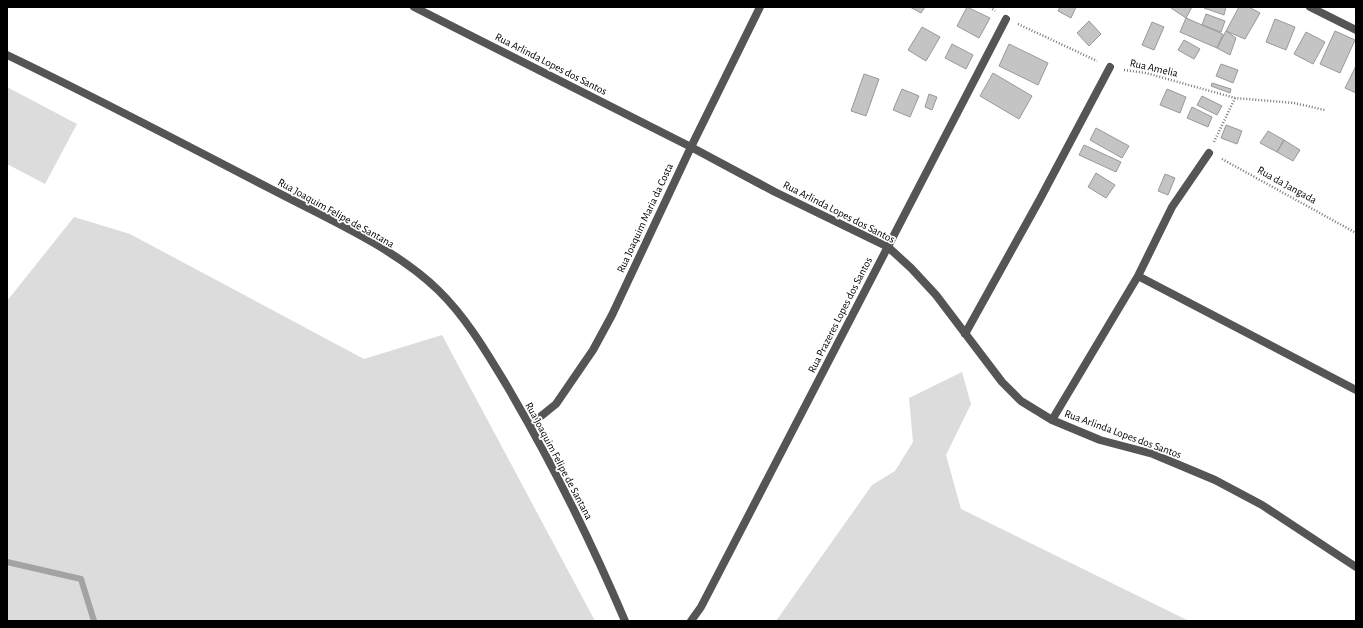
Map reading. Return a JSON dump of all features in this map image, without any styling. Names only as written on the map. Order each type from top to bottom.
[{"type":"street","name":"Rua Arlinda Lopes dos Santos","points":[[414,7],[691,147],[775,192],[888,247],[911,268],[936,295],[1002,382],[1021,401],[1052,420],[1100,440],[1153,454],[1215,480],[1262,505],[1356,567]]},
{"type":"street","name":"Rua Joaquim Maria da Costa","points":[[530,425],[556,404],[593,350],[612,315],[691,147],[760,7]]},
{"type":"street","points":[[1310,7],[1356,30]]},
{"type":"street","name":"Rua Prazeres Lopes dos Santos","points":[[691,621],[701,608],[1006,19]]},
{"type":"street","name":"Rua Joaquim Felipe de Santana","points":[[7,55],[76,88],[379,246],[438,290],[465,322],[493,363],[530,425],[583,530],[625,621]]},
{"type":"street","points":[[965,334],[1040,199],[1110,67]]},
{"type":"street","points":[[1052,420],[1138,276],[1172,207],[1209,153]]},
{"type":"street","points":[[1138,276],[1356,390]]},
{"type":"path","name":"Rua Amelia","points":[[990,7],[1006,19],[1110,67],[1146,73],[1235,98],[1294,103],[1325,110]]},
{"type":"path","points":[[1209,153],[1235,98]]},
{"type":"path","name":"Rua da Jangada","points":[[1209,153],[1226,160],[1356,233]]},
{"type":"shaded area","points":[[7,87],[77,124],[45,184],[7,164]]},
{"type":"shaded area","points":[[74,217],[130,234],[364,359],[442,335],[595,621],[7,621],[7,301]]},
{"type":"shaded area","points":[[962,372],[971,404],[946,455],[961,509],[1189,621],[776,621],[872,485],[895,471],[913,442],[909,398]]},
{"type":"building","points":[[910,7],[925,7],[921,13]]},
{"type":"building","points":[[967,7],[990,18],[979,38],[957,26]]},
{"type":"building","points":[[1060,7],[1076,7],[1071,18],[1058,11]]},
{"type":"building","points":[[1192,7],[1186,18],[1171,8]]},
{"type":"building","points":[[1204,7],[1226,7],[1224,15]]},
{"type":"building","points":[[1239,7],[1249,7],[1260,13],[1245,39],[1226,31]]},
{"type":"building","points":[[1206,14],[1225,21],[1221,32],[1202,25]]},
{"type":"building","points":[[1186,18],[1223,34],[1217,48],[1180,32]]},
{"type":"building","points":[[1275,19],[1295,27],[1286,50],[1266,42]]},
{"type":"building","points":[[1089,21],[1101,34],[1089,46],[1077,33]]},
{"type":"building","points":[[1152,22],[1164,27],[1154,50],[1142,45]]},
{"type":"building","points":[[922,27],[940,37],[926,61],[908,50]]},
{"type":"building","points":[[1226,31],[1236,38],[1230,55],[1217,48]]},
{"type":"building","points":[[1335,31],[1355,40],[1340,73],[1320,64]]},
{"type":"building","points":[[1306,32],[1325,42],[1313,64],[1294,54]]},
{"type":"building","points":[[1184,40],[1200,49],[1194,59],[1178,50]]},
{"type":"building","points":[[952,44],[973,55],[966,69],[945,58]]},
{"type":"building","points":[[1009,44],[1048,63],[1038,85],[999,66]]},
{"type":"building","points":[[1221,64],[1238,70],[1233,83],[1216,76]]},
{"type":"building","points":[[1356,66],[1356,93],[1345,88]]},
{"type":"building","points":[[993,73],[1032,96],[1019,119],[980,96]]},
{"type":"building","points":[[864,74],[879,79],[866,116],[851,111]]},
{"type":"building","points":[[1212,83],[1231,89],[1230,93],[1211,86]]},
{"type":"building","points":[[902,89],[919,96],[910,117],[893,110]]},
{"type":"building","points":[[1167,89],[1186,97],[1180,113],[1160,105]]},
{"type":"building","points":[[929,94],[937,97],[932,110],[925,107]]},
{"type":"building","points":[[1202,96],[1222,106],[1217,115],[1197,105]]},
{"type":"building","points":[[1192,107],[1212,117],[1208,127],[1187,118]]},
{"type":"building","points":[[1226,125],[1242,131],[1237,144],[1221,138]]},
{"type":"building","points":[[1096,128],[1129,146],[1122,158],[1090,140]]},
{"type":"building","points":[[1268,131],[1284,140],[1277,152],[1260,143]]},
{"type":"building","points":[[1284,140],[1300,150],[1293,161],[1277,152]]},
{"type":"building","points":[[1084,145],[1121,162],[1116,172],[1079,155]]},
{"type":"building","points":[[1096,173],[1115,185],[1106,198],[1088,187]]},
{"type":"building","points":[[1165,174],[1175,178],[1168,195],[1158,191]]},
{"type":"waterway","points":[[7,562],[81,579],[94,621]]}]
